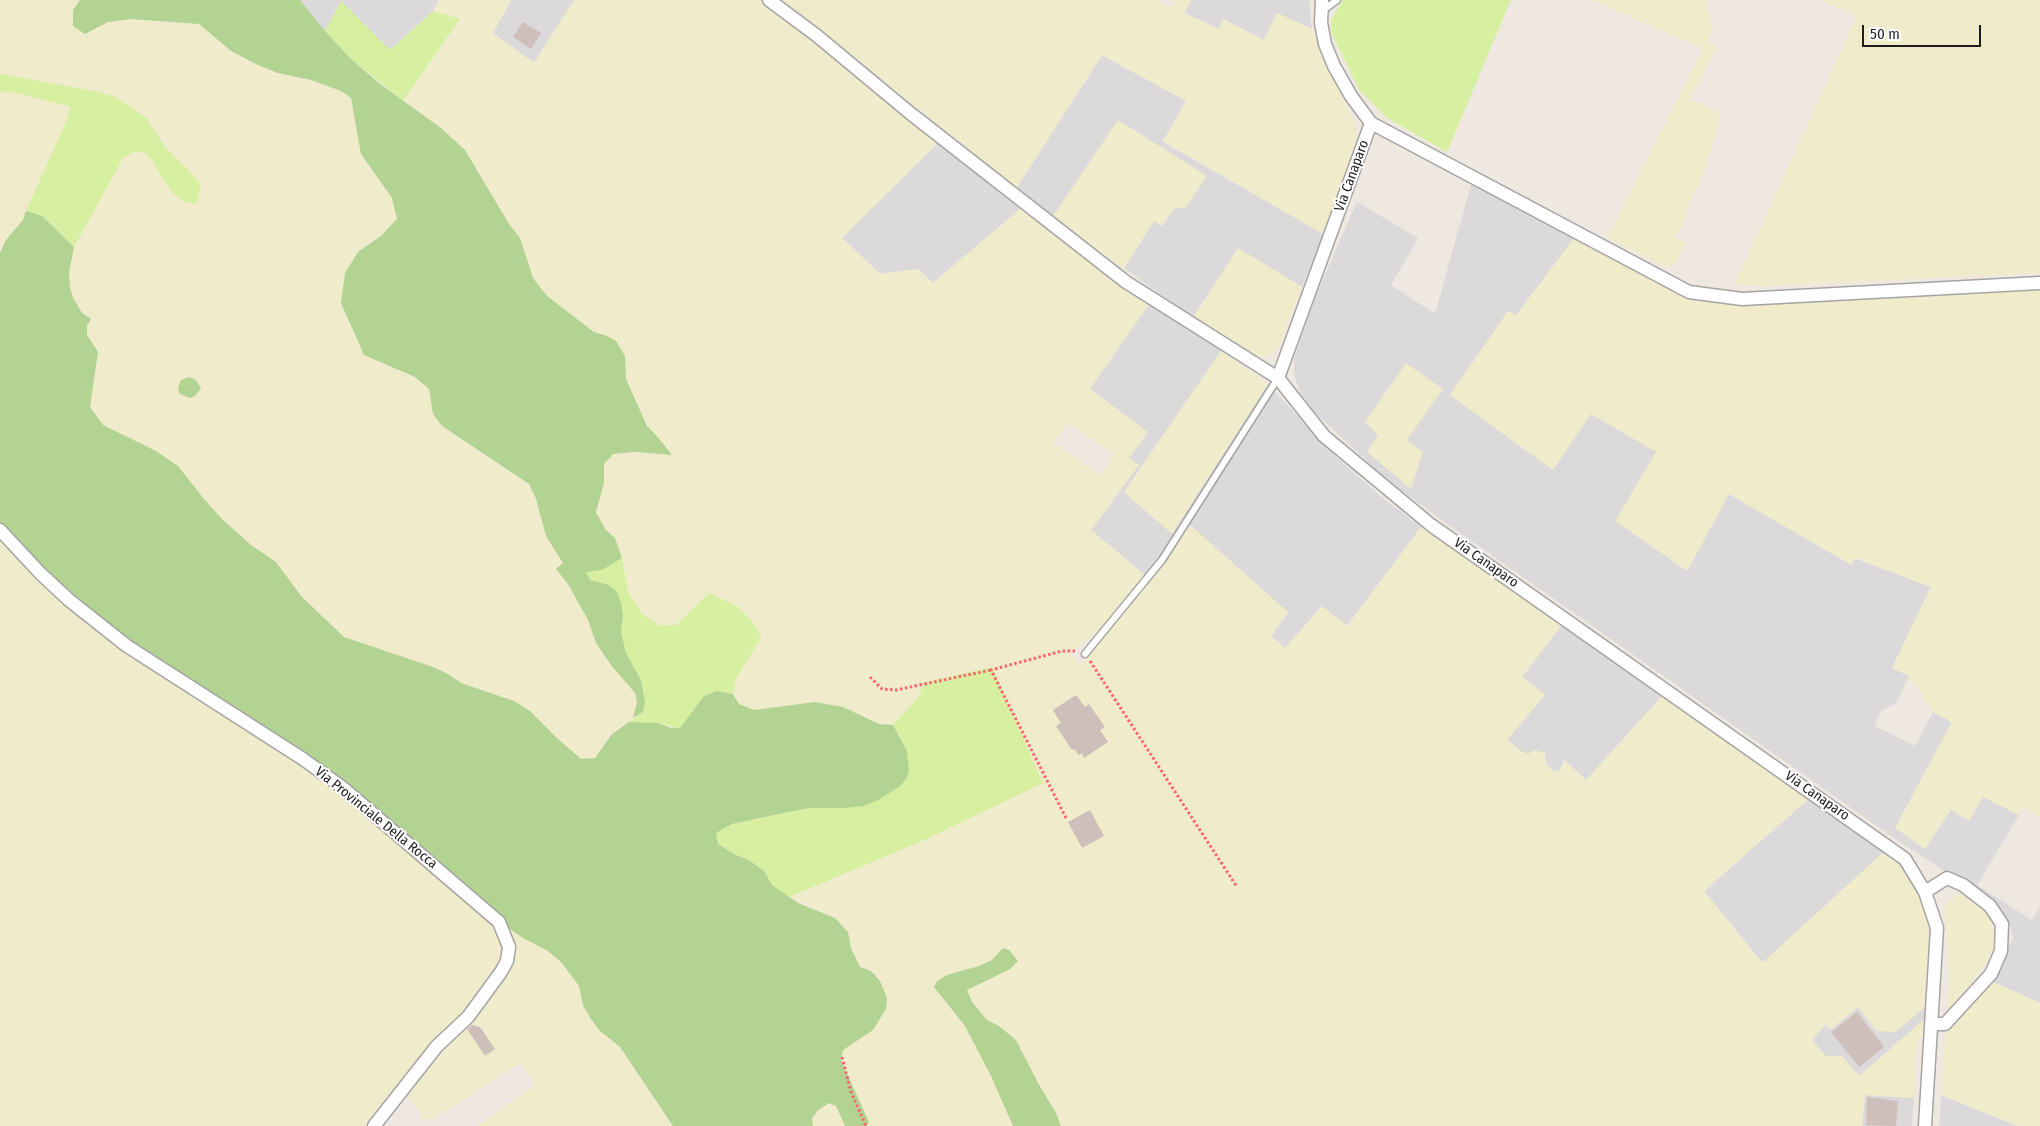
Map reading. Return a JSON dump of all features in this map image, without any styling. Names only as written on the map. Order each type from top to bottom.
[{"type":"street","points":[[769,0],[816,35],[910,113],[1126,282],[1278,378]]},
{"type":"street","points":[[1322,6],[1325,44],[1334,66],[1351,96],[1371,123],[1689,292],[1742,298],[2040,283]]},
{"type":"street","name":"Via Canaparo","points":[[1371,123],[1278,378],[1324,436],[1431,525],[1905,858],[1925,892],[1937,928],[1925,1126]]},
{"type":"street","name":"Via Provinciale Della Rocca","points":[[0,530],[41,574],[69,600],[127,646],[343,788],[499,922],[509,947],[507,961],[501,972],[468,1017],[437,1046],[374,1126]]},
{"type":"street","points":[[1925,892],[1947,878],[1963,885],[1990,906],[2002,924],[2001,951],[1990,974],[1945,1024],[1932,1024]]},
{"type":"lane","points":[[1322,6],[1336,0]]},
{"type":"lane","points":[[1086,654],[1162,560],[1278,378]]},
{"type":"path","points":[[870,677],[882,689],[896,690],[991,670],[1062,651],[1078,651],[1086,654],[1237,886]]},
{"type":"path","points":[[991,670],[1066,818]]},
{"type":"path","points":[[842,1057],[851,1092],[866,1126]]},
{"type":"shaded area","points":[[0,0],[80,0],[73,10],[85,34],[108,22],[130,19],[199,24],[231,51],[258,65],[278,73],[311,80],[341,91],[351,98],[371,170],[392,198],[397,219],[381,236],[358,252],[364,355],[415,377],[429,389],[433,414],[442,426],[529,484],[536,499],[546,536],[564,563],[557,569],[568,584],[588,620],[596,643],[635,693],[637,702],[633,718],[612,734],[595,758],[581,759],[514,701],[461,683],[433,667],[344,637],[301,596],[276,562],[251,545],[222,519],[178,466],[156,451],[103,426],[90,407],[98,352],[86,335],[87,326],[73,298],[70,287],[69,273],[74,247],[123,157],[134,151],[146,153],[161,176],[179,163],[146,118],[113,96],[0,74]]},
{"type":"shaded area","points":[[300,0],[439,0],[433,11],[390,50],[341,1],[325,31]]},
{"type":"shaded area","points":[[439,0],[511,0],[493,33],[534,63],[574,0],[761,0],[845,64],[938,143],[842,238],[880,274],[918,269],[933,283],[1020,209],[1149,304],[1090,389],[1148,432],[1129,458],[1139,465],[1091,530],[1145,575],[1109,621],[1075,649],[1071,655],[1081,664],[1151,580],[1188,523],[1288,612],[1271,636],[1285,648],[1322,606],[1347,626],[1421,527],[1563,623],[1522,677],[1545,695],[1508,739],[1519,750],[1528,754],[1534,750],[1545,753],[1546,764],[1554,772],[1560,771],[1564,760],[1586,780],[1663,695],[1812,796],[1704,891],[1762,963],[1888,848],[1919,896],[1932,937],[1927,1006],[1895,1032],[1876,1031],[1858,1007],[1831,1029],[1826,1025],[1812,1040],[1826,1056],[1842,1056],[1859,1076],[1927,1017],[1925,1035],[1917,1042],[1914,1098],[1865,1095],[1862,1126],[1061,1126],[1056,1113],[1016,1040],[999,1026],[987,1020],[972,1002],[967,990],[1010,969],[1018,961],[1009,951],[979,966],[947,975],[942,1000],[965,1026],[991,1076],[1013,1126],[867,1126],[869,1121],[841,1060],[871,971],[860,967],[851,948],[848,932],[835,918],[789,897],[929,838],[1043,783],[991,667],[925,682],[917,699],[893,725],[879,724],[843,707],[815,702],[754,710],[739,704],[733,694],[736,679],[745,663],[709,594],[676,625],[657,625],[642,614],[628,592],[622,558],[615,538],[605,529],[596,512],[604,483],[604,464],[612,454],[652,453],[656,435],[647,426],[626,379],[625,356],[607,336],[594,332],[547,296],[533,278],[520,238],[509,224],[465,150],[441,128],[403,101],[460,20],[433,11]],"holes":[[[1067,423],[1114,454],[1101,475],[1053,443]]]},
{"type":"shaded area","points":[[511,0],[574,0],[534,63],[493,33]]},
{"type":"shaded area","points":[[782,0],[1157,0],[1172,8],[1176,0],[1191,0],[1185,13],[1219,29],[1223,19],[1264,40],[1277,13],[1312,29],[1335,78],[1340,94],[1353,118],[1359,145],[1325,235],[1163,141],[1186,101],[1102,55],[1016,189],[969,149]]},
{"type":"shaded area","points":[[1191,0],[1309,0],[1312,29],[1277,13],[1264,40],[1224,19],[1219,29],[1184,13]]},
{"type":"shaded area","points":[[1592,0],[1705,0],[1713,28],[1707,41],[1717,47],[1690,99],[1721,115],[1704,173],[1685,212],[1688,214],[1675,237],[1686,243],[1675,265],[1665,267],[1607,238],[1703,49]]},
{"type":"shaded area","points":[[1821,0],[2040,0],[2040,273],[1770,286],[1734,285],[1857,16]]},
{"type":"shaded area","points":[[1102,55],[1186,101],[1163,142],[1325,235],[1302,287],[1238,248],[1193,318],[1124,268],[1154,220],[1176,207],[1207,177],[1051,219],[1016,189]]},
{"type":"shaded area","points":[[0,91],[16,93],[71,107],[23,220],[6,240],[0,253]]},
{"type":"shaded area","points":[[1118,120],[1207,176],[1185,209],[1176,207],[1162,226],[1154,221],[1124,268],[1051,219]]},
{"type":"shaded area","points":[[938,143],[1020,209],[933,283],[918,269],[880,274],[842,238]]},
{"type":"shaded area","points":[[1472,181],[1574,238],[1516,316],[1508,312],[1450,395],[1553,470],[1590,413],[1657,452],[1687,571],[1729,494],[1851,564],[1854,558],[1931,587],[1892,668],[1909,676],[1896,703],[1881,711],[1875,726],[1915,746],[1933,712],[1952,722],[1895,828],[1951,810],[1983,797],[2019,815],[1977,885],[2032,920],[2040,907],[2040,1003],[1991,981],[2013,938],[2009,922],[1979,893],[1898,841],[1436,516],[1384,477],[1311,409],[1299,390],[1294,374],[1294,359],[1316,295],[1357,202],[1418,238],[1391,285],[1435,314]]},
{"type":"shaded area","points":[[1574,238],[1680,294],[1850,297],[2040,290],[2040,817],[2023,806],[2019,815],[1983,797],[1969,821],[1951,810],[1925,849],[1895,828],[1952,722],[1933,712],[1909,676],[1892,668],[1931,587],[1855,558],[1851,565],[1729,494],[1687,571],[1615,521],[1656,452],[1591,414],[1553,470],[1450,395],[1508,311],[1516,315]]},
{"type":"shaded area","points":[[1238,248],[1302,287],[1280,345],[1275,352],[1268,355],[1257,357],[1246,354],[1193,318]]},
{"type":"shaded area","points":[[1149,304],[1221,351],[1124,492],[1172,533],[1268,384],[1335,456],[1385,500],[1421,527],[1347,626],[1322,606],[1285,648],[1271,636],[1288,613],[1188,524],[1151,580],[1091,530],[1138,465],[1129,458],[1090,389]]},
{"type":"shaded area","points":[[1221,351],[1268,384],[1172,534],[1124,492]]},
{"type":"shaded area","points":[[1406,363],[1443,389],[1407,440],[1423,452],[1411,489],[1367,452],[1378,435],[1365,422]]},
{"type":"shaded area","points":[[0,536],[319,774],[482,910],[502,936],[505,953],[488,986],[369,1126],[0,1126]]},
{"type":"shaded area","points":[[1563,623],[1663,695],[1586,780],[1564,760],[1560,771],[1554,772],[1546,764],[1519,750],[1507,739],[1545,695],[1522,677]]},
{"type":"shaded area","points":[[1812,796],[1888,848],[1763,963],[1704,891]]},
{"type":"shaded area","points":[[1962,894],[1975,898],[1985,908],[1996,936],[1995,948],[1967,990],[1948,1011],[1949,957],[1944,915],[1948,900]]},
{"type":"shaded area","points":[[507,927],[548,951],[562,963],[579,986],[583,1005],[591,1019],[599,1030],[620,1047],[673,1126],[477,1126],[535,1085],[522,1064],[519,1064],[451,1108],[426,1121],[405,1094],[427,1064],[496,987]]},
{"type":"shaded area","points":[[1991,981],[2040,1003],[2040,1126],[2018,1126],[1941,1095],[1947,1029]]},
{"type":"shaded area","points":[[1858,1006],[1876,1031],[1927,1006],[1927,1017],[1859,1076],[1842,1056],[1826,1056],[1811,1040],[1826,1024],[1831,1029]]},
{"type":"shaded area","points":[[1865,1095],[1914,1098],[1912,1126],[1862,1126]]},
{"type":"shaded area","points":[[1941,1095],[2018,1126],[1939,1126]]},
{"type":"shaded area","points":[[829,1103],[836,1106],[845,1126],[813,1126],[812,1118],[818,1110]]},
{"type":"green space","points":[[80,0],[300,0],[350,58],[380,84],[441,128],[465,150],[509,224],[520,238],[533,278],[547,296],[594,332],[616,341],[625,356],[626,379],[647,426],[672,455],[635,452],[613,454],[604,464],[604,483],[596,512],[605,529],[615,538],[622,558],[602,570],[586,572],[590,580],[609,585],[617,592],[623,615],[621,632],[626,653],[641,680],[645,702],[643,712],[633,718],[637,702],[635,693],[611,665],[596,643],[588,620],[568,584],[556,569],[563,563],[546,536],[536,499],[529,484],[442,426],[433,414],[429,389],[415,377],[364,355],[341,303],[345,273],[358,252],[381,236],[397,219],[392,198],[361,154],[351,98],[341,91],[311,80],[278,73],[258,65],[231,51],[199,24],[130,19],[108,22],[85,34],[73,26],[73,10]]},
{"type":"green space","points":[[1343,0],[1511,0],[1447,152],[1387,118],[1359,90],[1331,32],[1331,20]]},
{"type":"green space","points":[[341,1],[390,50],[433,11],[460,19],[403,101],[350,58],[325,31]]},
{"type":"green space","points":[[0,74],[95,91],[113,96],[131,107],[146,118],[167,149],[194,176],[201,186],[196,204],[185,202],[173,193],[146,153],[134,151],[123,158],[74,247],[42,216],[26,211],[71,107],[16,93],[0,91]]},
{"type":"green space","points":[[26,211],[42,216],[74,247],[69,273],[70,287],[73,298],[82,313],[91,319],[87,326],[87,335],[98,352],[90,407],[103,425],[156,451],[178,466],[222,519],[251,545],[276,562],[301,596],[344,637],[433,667],[461,683],[514,701],[530,711],[581,759],[595,758],[612,734],[629,722],[659,723],[671,728],[680,728],[704,696],[717,691],[733,694],[739,704],[754,710],[815,702],[843,707],[879,724],[893,725],[907,751],[909,771],[906,779],[899,787],[878,800],[864,806],[809,808],[732,824],[716,833],[718,844],[736,855],[749,860],[764,871],[772,885],[798,903],[835,918],[848,932],[851,948],[860,967],[871,971],[880,981],[887,998],[886,1009],[873,1030],[843,1050],[841,1060],[869,1122],[867,1126],[845,1126],[836,1106],[829,1103],[818,1110],[812,1118],[813,1126],[673,1126],[620,1047],[599,1030],[591,1019],[583,1005],[579,986],[562,963],[548,951],[507,927],[380,812],[132,645],[66,595],[0,526],[0,253],[6,240],[23,220]]},
{"type":"green space","points":[[189,377],[196,380],[201,388],[195,396],[190,398],[180,394],[178,389],[181,380]]},
{"type":"green space","points":[[622,558],[628,592],[642,614],[658,625],[676,625],[709,593],[738,607],[751,620],[761,637],[736,679],[733,694],[717,691],[693,710],[680,729],[659,723],[629,722],[643,712],[645,702],[641,680],[626,653],[621,632],[623,615],[609,585],[590,580],[586,572],[602,570]]},
{"type":"green space","points":[[992,667],[1043,783],[929,838],[789,897],[771,885],[764,871],[749,860],[736,855],[718,844],[716,833],[732,824],[809,808],[824,807],[907,751],[893,725],[917,699],[925,682]]},
{"type":"green space","points":[[1003,948],[1009,950],[1018,961],[1010,969],[967,990],[972,1002],[987,1020],[999,1026],[1016,1040],[1056,1113],[1061,1126],[1013,1126],[991,1076],[965,1026],[934,987],[937,981],[947,975],[979,966],[992,960]]},
{"type":"building","points":[[523,22],[541,33],[531,49],[513,37]]},
{"type":"building","points":[[1076,695],[1085,707],[1089,704],[1105,727],[1100,730],[1108,742],[1084,758],[1082,753],[1079,755],[1074,749],[1072,750],[1056,726],[1061,723],[1053,710]]},
{"type":"building","points":[[1090,810],[1104,836],[1082,848],[1068,822]]},
{"type":"building","points":[[1857,1012],[1884,1047],[1859,1067],[1831,1032]]},
{"type":"building","points":[[472,1025],[480,1027],[495,1049],[485,1056],[467,1029]]},
{"type":"building","points":[[1867,1097],[1898,1101],[1896,1126],[1866,1125]]}]
